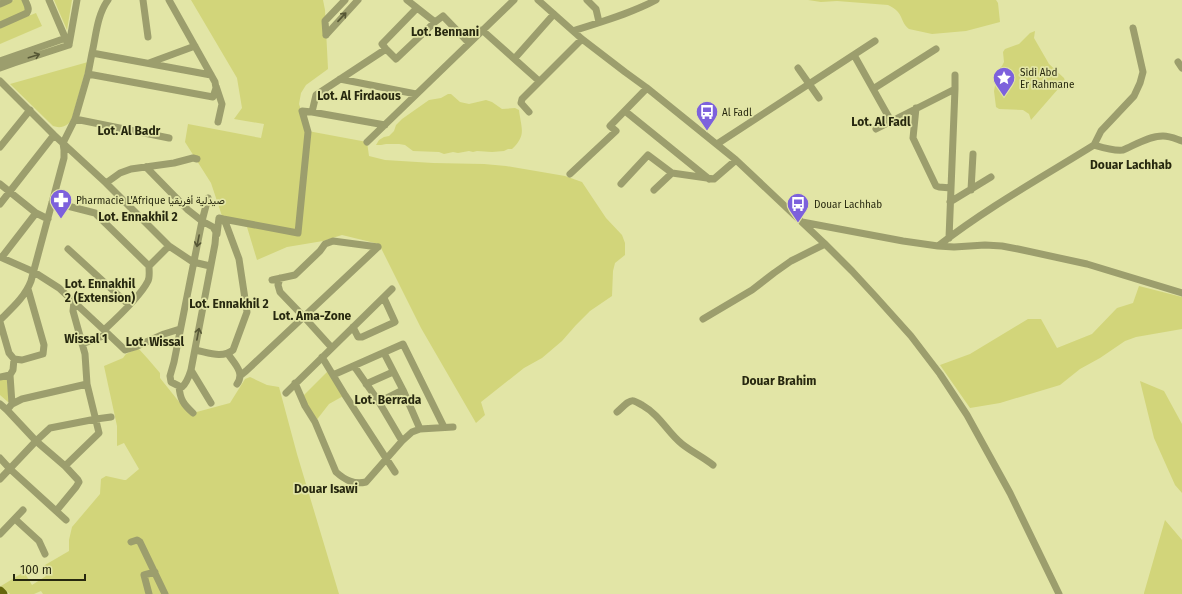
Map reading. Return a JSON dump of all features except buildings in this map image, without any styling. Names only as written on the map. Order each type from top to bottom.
[{"type":"main road","points":[[0,591],[3,594]]},
{"type":"street","points":[[0,4],[9,0]]},
{"type":"street","points":[[0,25],[27,13],[29,10],[26,0]]},
{"type":"street","points":[[49,0],[67,42]]},
{"type":"street","points":[[67,42],[77,0]]},
{"type":"street","points":[[28,289],[44,345],[44,353],[42,356],[22,360],[14,359],[9,353],[0,321],[22,298],[28,289],[34,272],[64,158],[63,143],[75,119],[88,74],[99,20],[102,10],[108,0]]},
{"type":"street","points":[[143,0],[148,37]]},
{"type":"street","points":[[169,0],[215,84],[222,104],[218,122]]},
{"type":"street","points":[[345,0],[325,22],[326,35],[358,0]]},
{"type":"street","points":[[407,0],[435,22]]},
{"type":"street","points":[[367,142],[514,0]]},
{"type":"street","points":[[538,0],[582,39],[647,88],[736,160],[852,271],[911,336],[953,392],[990,454],[1059,594]]},
{"type":"street","points":[[587,0],[596,9],[599,22]]},
{"type":"street","points":[[573,31],[656,0]]},
{"type":"street","points":[[417,8],[382,44],[396,59],[443,16],[469,43]]},
{"type":"street","points":[[515,58],[554,14]]},
{"type":"street","points":[[938,246],[1000,202],[1094,145],[1101,131],[1134,96],[1140,83],[1143,72],[1133,28]]},
{"type":"street","points":[[482,30],[540,81]]},
{"type":"street","points":[[529,112],[521,103],[522,99],[582,39]]},
{"type":"street","points":[[717,144],[875,41]]},
{"type":"street","points":[[0,61],[12,60],[67,42]]},
{"type":"street","points":[[149,64],[195,46]]},
{"type":"street","points":[[873,89],[936,49]]},
{"type":"street","points":[[312,112],[316,94],[386,50]]},
{"type":"street","points":[[92,53],[210,75]]},
{"type":"street","points":[[854,55],[891,121]]},
{"type":"street","points":[[0,68],[12,60]]},
{"type":"street","points":[[798,68],[819,98]]},
{"type":"street","points":[[88,74],[213,97],[215,92],[215,84]]},
{"type":"street","points":[[949,238],[955,75]]},
{"type":"street","points":[[340,79],[416,94]]},
{"type":"street","points":[[1,86],[30,110],[54,136],[106,183],[169,246],[194,262],[210,266]]},
{"type":"street","points":[[570,174],[616,132],[610,126],[647,88]]},
{"type":"street","points":[[876,129],[955,88]]},
{"type":"street","points":[[916,108],[913,138],[936,186],[939,188],[951,188]]},
{"type":"street","points":[[0,147],[30,110]]},
{"type":"street","points":[[221,219],[298,234],[308,132],[302,111],[384,125]]},
{"type":"street","points":[[625,111],[709,178]]},
{"type":"street","points":[[75,119],[169,138]]},
{"type":"street","points":[[0,204],[54,136]]},
{"type":"street","points":[[1094,145],[1119,151],[1156,136],[1167,136],[1182,141]]},
{"type":"street","points":[[971,190],[972,154]]},
{"type":"street","points":[[621,184],[648,155],[672,172],[714,179],[736,160]]},
{"type":"street","points":[[106,183],[120,172],[131,169],[174,163],[193,158],[197,159]]},
{"type":"street","points":[[146,167],[188,210],[215,229],[216,238]]},
{"type":"street","points":[[654,190],[672,172]]},
{"type":"street","points":[[950,202],[991,177]]},
{"type":"street","points":[[0,184],[36,213],[48,219]]},
{"type":"street","points":[[208,198],[170,376],[171,382],[182,387],[191,370],[210,266],[221,219]]},
{"type":"street","points":[[52,202],[95,213],[149,266]]},
{"type":"street","points":[[36,213],[1,257],[34,272],[59,288],[125,350],[180,329]]},
{"type":"street","points":[[195,350],[223,355],[228,354],[233,350],[247,312],[238,259],[226,224],[221,219]]},
{"type":"street","points":[[802,222],[938,246],[954,247],[985,245],[1019,249],[1087,264],[1182,293]]},
{"type":"street","points":[[240,375],[378,247],[333,240],[325,244],[320,251],[295,275],[272,280]]},
{"type":"street","points":[[703,320],[747,293],[791,262],[825,244]]},
{"type":"street","points":[[82,344],[106,332],[148,280],[149,266],[169,246]]},
{"type":"street","points":[[68,249],[128,305]]},
{"type":"street","points":[[280,278],[278,285],[280,292],[332,348]]},
{"type":"street","points":[[286,393],[392,289]]},
{"type":"street","points":[[353,327],[358,337],[362,337],[395,322],[384,298]]},
{"type":"street","points":[[65,466],[99,433],[87,384],[85,354],[73,311],[74,302]]},
{"type":"street","points":[[333,375],[403,344],[444,427]]},
{"type":"street","points":[[384,353],[403,390],[420,429]]},
{"type":"street","points":[[228,354],[240,372],[240,380],[237,384]]},
{"type":"street","points":[[322,357],[395,472]]},
{"type":"street","points":[[12,404],[10,375],[13,370],[14,359]]},
{"type":"street","points":[[354,366],[402,441]]},
{"type":"street","points":[[191,370],[211,403]]},
{"type":"street","points":[[366,384],[393,372]]},
{"type":"street","points":[[0,377],[10,375]]},
{"type":"street","points":[[295,383],[305,406],[315,422],[336,472],[342,478],[360,484],[366,482],[402,441],[412,432],[420,429],[453,426]]},
{"type":"street","points":[[7,410],[12,404],[27,397],[87,384]]},
{"type":"street","points":[[179,386],[180,396],[185,406],[193,413]]},
{"type":"street","points":[[378,402],[403,390]]},
{"type":"street","points":[[617,412],[631,401],[650,409],[660,418],[683,445],[713,465]]},
{"type":"street","points":[[0,404],[36,441],[76,476],[79,482],[56,510]]},
{"type":"street","points":[[0,479],[50,428],[111,417]]},
{"type":"street","points":[[0,458],[66,520]]},
{"type":"street","points":[[0,534],[23,510]]},
{"type":"street","points":[[15,519],[39,541],[45,554]]},
{"type":"street","points":[[131,542],[135,540],[140,542],[165,594]]},
{"type":"street","points":[[149,594],[144,575],[155,572]]},
{"type":"green space","points":[[14,0],[24,0],[27,10],[0,23],[0,5]]},
{"type":"green space","points":[[54,0],[72,0],[67,30]]},
{"type":"green space","points":[[191,0],[323,0],[325,10],[328,69],[306,85],[301,93],[299,104],[308,131],[367,142],[369,156],[385,160],[506,166],[565,176],[582,182],[606,218],[622,235],[625,243],[625,255],[615,263],[613,271],[612,296],[590,311],[562,341],[542,358],[524,368],[481,402],[485,415],[476,423],[421,328],[379,244],[342,235],[323,241],[287,247],[257,260],[247,227],[223,219],[211,183],[185,142],[188,124],[261,138],[264,124],[234,119],[242,108],[237,78]]},
{"type":"green space","points":[[808,0],[996,0],[998,3],[1000,22],[966,31],[932,34],[909,29],[897,11],[888,5]]},
{"type":"green space","points":[[36,13],[42,26],[0,44],[0,27]]},
{"type":"green space","points":[[1035,31],[1034,38],[1049,64],[1064,78],[1065,81],[1031,120],[1029,114],[1023,110],[999,109],[996,107],[994,91],[998,70],[1004,62],[1003,52],[1005,49],[1019,44],[1030,33]]},
{"type":"green space","points":[[88,62],[71,121],[62,127],[53,126],[10,84]]},
{"type":"green space","points":[[451,94],[460,102],[469,104],[486,100],[502,109],[515,108],[519,110],[522,127],[520,140],[512,149],[504,151],[469,151],[444,154],[439,152],[413,151],[405,145],[399,144],[376,145],[379,140],[389,136],[394,131],[396,125],[402,119],[429,100],[441,98]]},
{"type":"green space","points":[[1139,286],[1182,297],[1182,329],[1136,337],[1125,341],[1100,358],[1080,369],[1060,385],[1000,403],[970,408],[940,365],[970,354],[1028,319],[1041,319],[1057,348],[1092,334],[1117,308],[1133,303]]},
{"type":"green space","points":[[138,348],[160,373],[160,378],[180,403],[193,413],[230,403],[245,379],[250,377],[267,385],[279,387],[297,454],[339,594],[43,594],[41,591],[34,594],[10,594],[1,586],[24,572],[32,585],[46,576],[42,569],[45,565],[69,551],[69,540],[72,527],[100,494],[101,479],[106,476],[126,480],[139,469],[124,443],[117,446],[117,426],[104,366],[123,358],[126,354]]},
{"type":"green space","points":[[329,370],[345,395],[329,404],[315,422],[301,398]]},
{"type":"green space","points":[[7,377],[9,402],[0,395],[0,378]]},
{"type":"green space","points":[[1140,381],[1164,391],[1182,424],[1182,493],[1175,485],[1154,438]]},
{"type":"green space","points":[[1165,520],[1182,540],[1182,594],[1144,594],[1144,593]]},
{"type":"place","name":"Sidi Abd Er Rahmane","points":[[1004,98]]},
{"type":"place","name":"Al Fadl","points":[[707,132]]},
{"type":"place","name":"Pharmacie L'Afrique صيدلية أفريقيا","points":[[61,220]]},
{"type":"place","name":"Douar Lachhab","points":[[798,224]]},
{"type":"district","name":"Lot. Bennani","points":[[445,32]]},
{"type":"district","name":"Lot. Al Firdaous","points":[[359,96]]},
{"type":"district","name":"Lot. Al Fadl","points":[[881,122]]},
{"type":"district","name":"Lot. Al Badr","points":[[129,131]]},
{"type":"district","name":"Douar Lachhab","points":[[1131,165]]},
{"type":"district","name":"Lot. Ennakhil 2","points":[[138,217]]},
{"type":"district","name":"Lot. Ennakhil 2 (Extension)","points":[[100,291]]},
{"type":"district","name":"Lot. Ennakhil 2","points":[[229,304]]},
{"type":"district","name":"Lot. Ama-Zone","points":[[312,316]]},
{"type":"district","name":"Wissal 1","points":[[86,339]]},
{"type":"district","name":"Lot. Wissal","points":[[155,342]]},
{"type":"district","name":"Douar Brahim","points":[[779,381]]},
{"type":"district","name":"Lot. Berrada","points":[[388,400]]},
{"type":"district","name":"Douar Isawi","points":[[326,489]]}]
